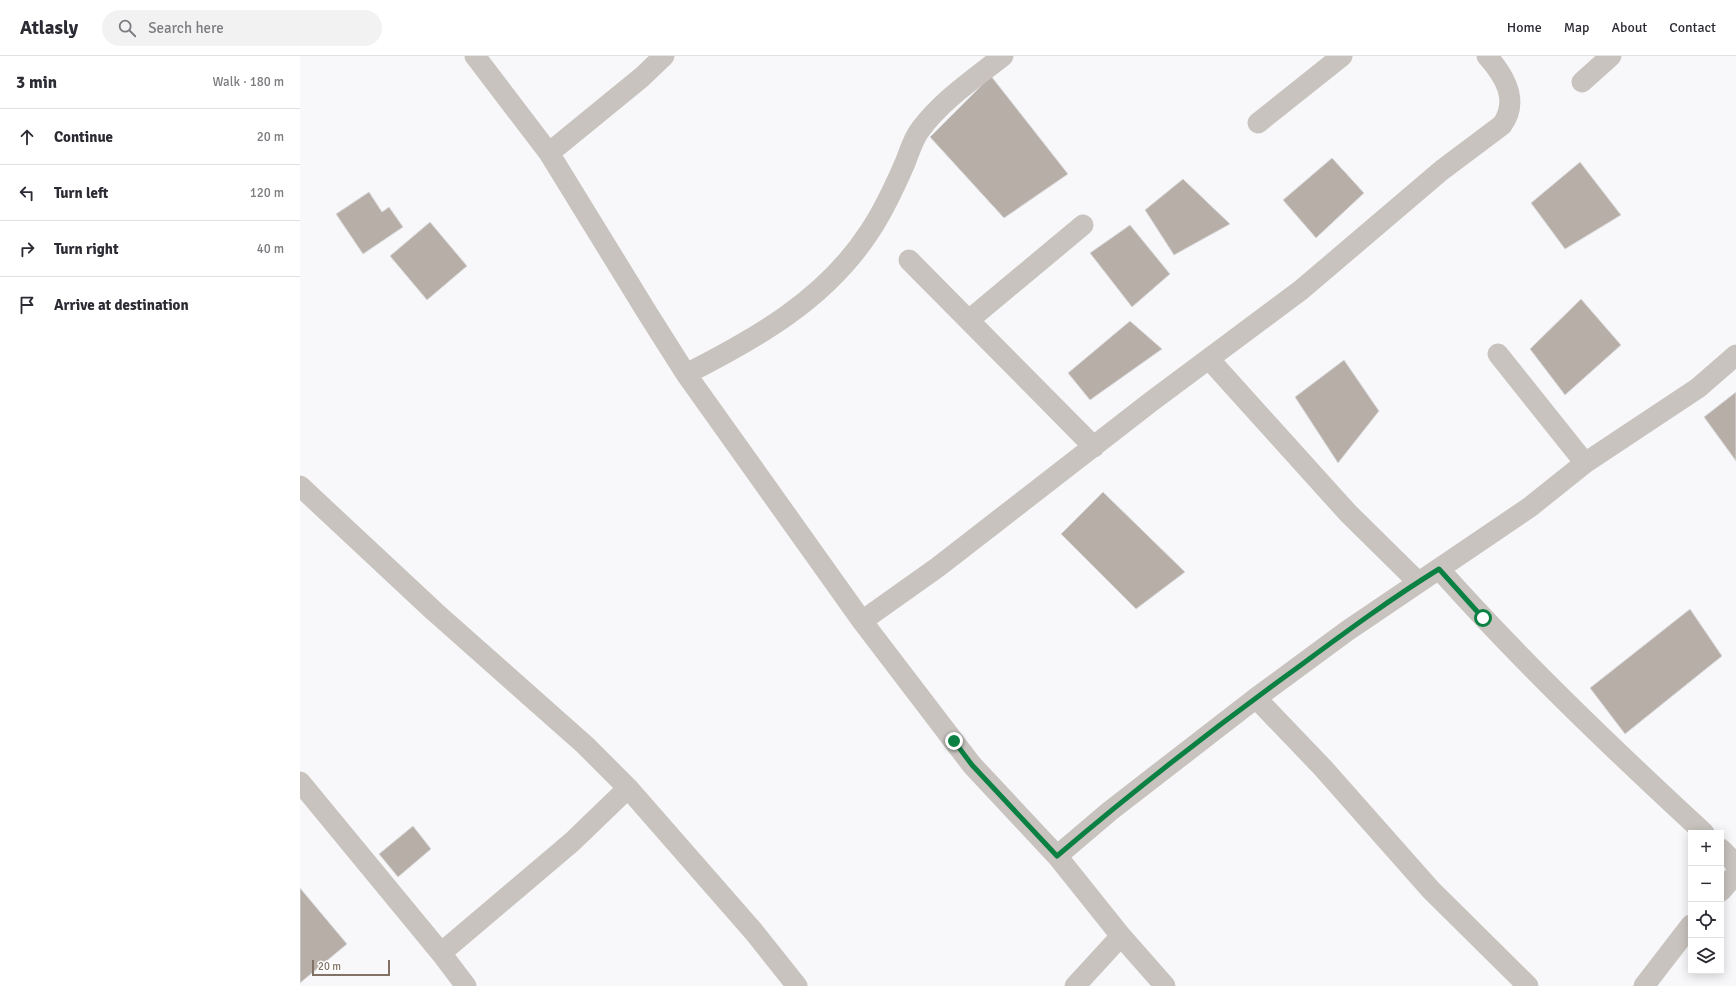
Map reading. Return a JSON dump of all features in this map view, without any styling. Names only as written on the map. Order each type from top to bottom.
[{"type":"street","points":[[475,56],[549,153],[686,374],[862,621],[972,765],[1057,856],[1121,936],[1165,986]]},
{"type":"street","points":[[549,153],[642,77],[664,56]]},
{"type":"street","points":[[686,374],[741,346],[782,321],[810,300],[836,274],[870,231],[896,183],[919,131],[939,109],[1003,56]]},
{"type":"street","points":[[1258,123],[1342,56]]},
{"type":"street","points":[[862,621],[938,567],[1301,290],[1442,170],[1502,125],[1509,115],[1508,89],[1501,72],[1487,56]]},
{"type":"street","points":[[1582,82],[1611,56]]},
{"type":"street","points":[[969,320],[1083,225]]},
{"type":"street","points":[[909,260],[1094,447]]},
{"type":"street","points":[[1498,354],[1586,464]]},
{"type":"street","points":[[1057,856],[1110,811],[1256,698],[1418,582],[1530,506],[1586,464],[1698,388],[1736,356]]},
{"type":"street","points":[[1209,359],[1348,513],[1418,582]]},
{"type":"street","points":[[300,486],[435,612],[584,745],[628,788],[754,932],[797,986]]},
{"type":"street","points":[[1439,569],[1483,618],[1539,675],[1653,788],[1701,830]]},
{"type":"street","points":[[1256,698],[1323,768],[1431,890],[1528,986]]},
{"type":"street","points":[[300,782],[441,953],[466,986]]},
{"type":"street","points":[[441,953],[572,842],[628,788]]},
{"type":"street","points":[[1724,853],[1736,864]]},
{"type":"street","points":[[1724,888],[1736,874]]},
{"type":"street","points":[[1644,986],[1688,929]]},
{"type":"street","points":[[1075,986],[1121,936]]},
{"type":"building","points":[[991,76],[1068,174],[1004,218],[930,137]]},
{"type":"building","points":[[1332,158],[1364,193],[1316,238],[1283,200]]},
{"type":"building","points":[[1580,162],[1621,215],[1565,249],[1531,203]]},
{"type":"building","points":[[1183,179],[1230,224],[1174,255],[1145,210]]},
{"type":"building","points":[[369,192],[382,212],[389,207],[403,227],[363,254],[336,214]]},
{"type":"building","points":[[430,222],[467,266],[427,300],[390,256]]},
{"type":"building","points":[[1130,225],[1170,274],[1132,307],[1090,253]]},
{"type":"building","points":[[1581,299],[1621,345],[1565,395],[1530,349]]},
{"type":"building","points":[[1130,321],[1162,349],[1090,400],[1068,373]]},
{"type":"building","points":[[1344,360],[1379,411],[1338,463],[1295,397]]},
{"type":"building","points":[[1736,392],[1736,461],[1704,417]]},
{"type":"building","points":[[1103,492],[1185,572],[1136,609],[1061,534]]},
{"type":"building","points":[[1690,609],[1722,656],[1625,734],[1590,688]]},
{"type":"building","points":[[413,826],[431,849],[398,877],[379,854]]},
{"type":"building","points":[[300,888],[347,944],[300,983]]},
{"type":"route","points":[[954,741],[972,765],[1057,856],[1110,811],[1256,698],[1347,631],[1439,569],[1483,618]]}]
